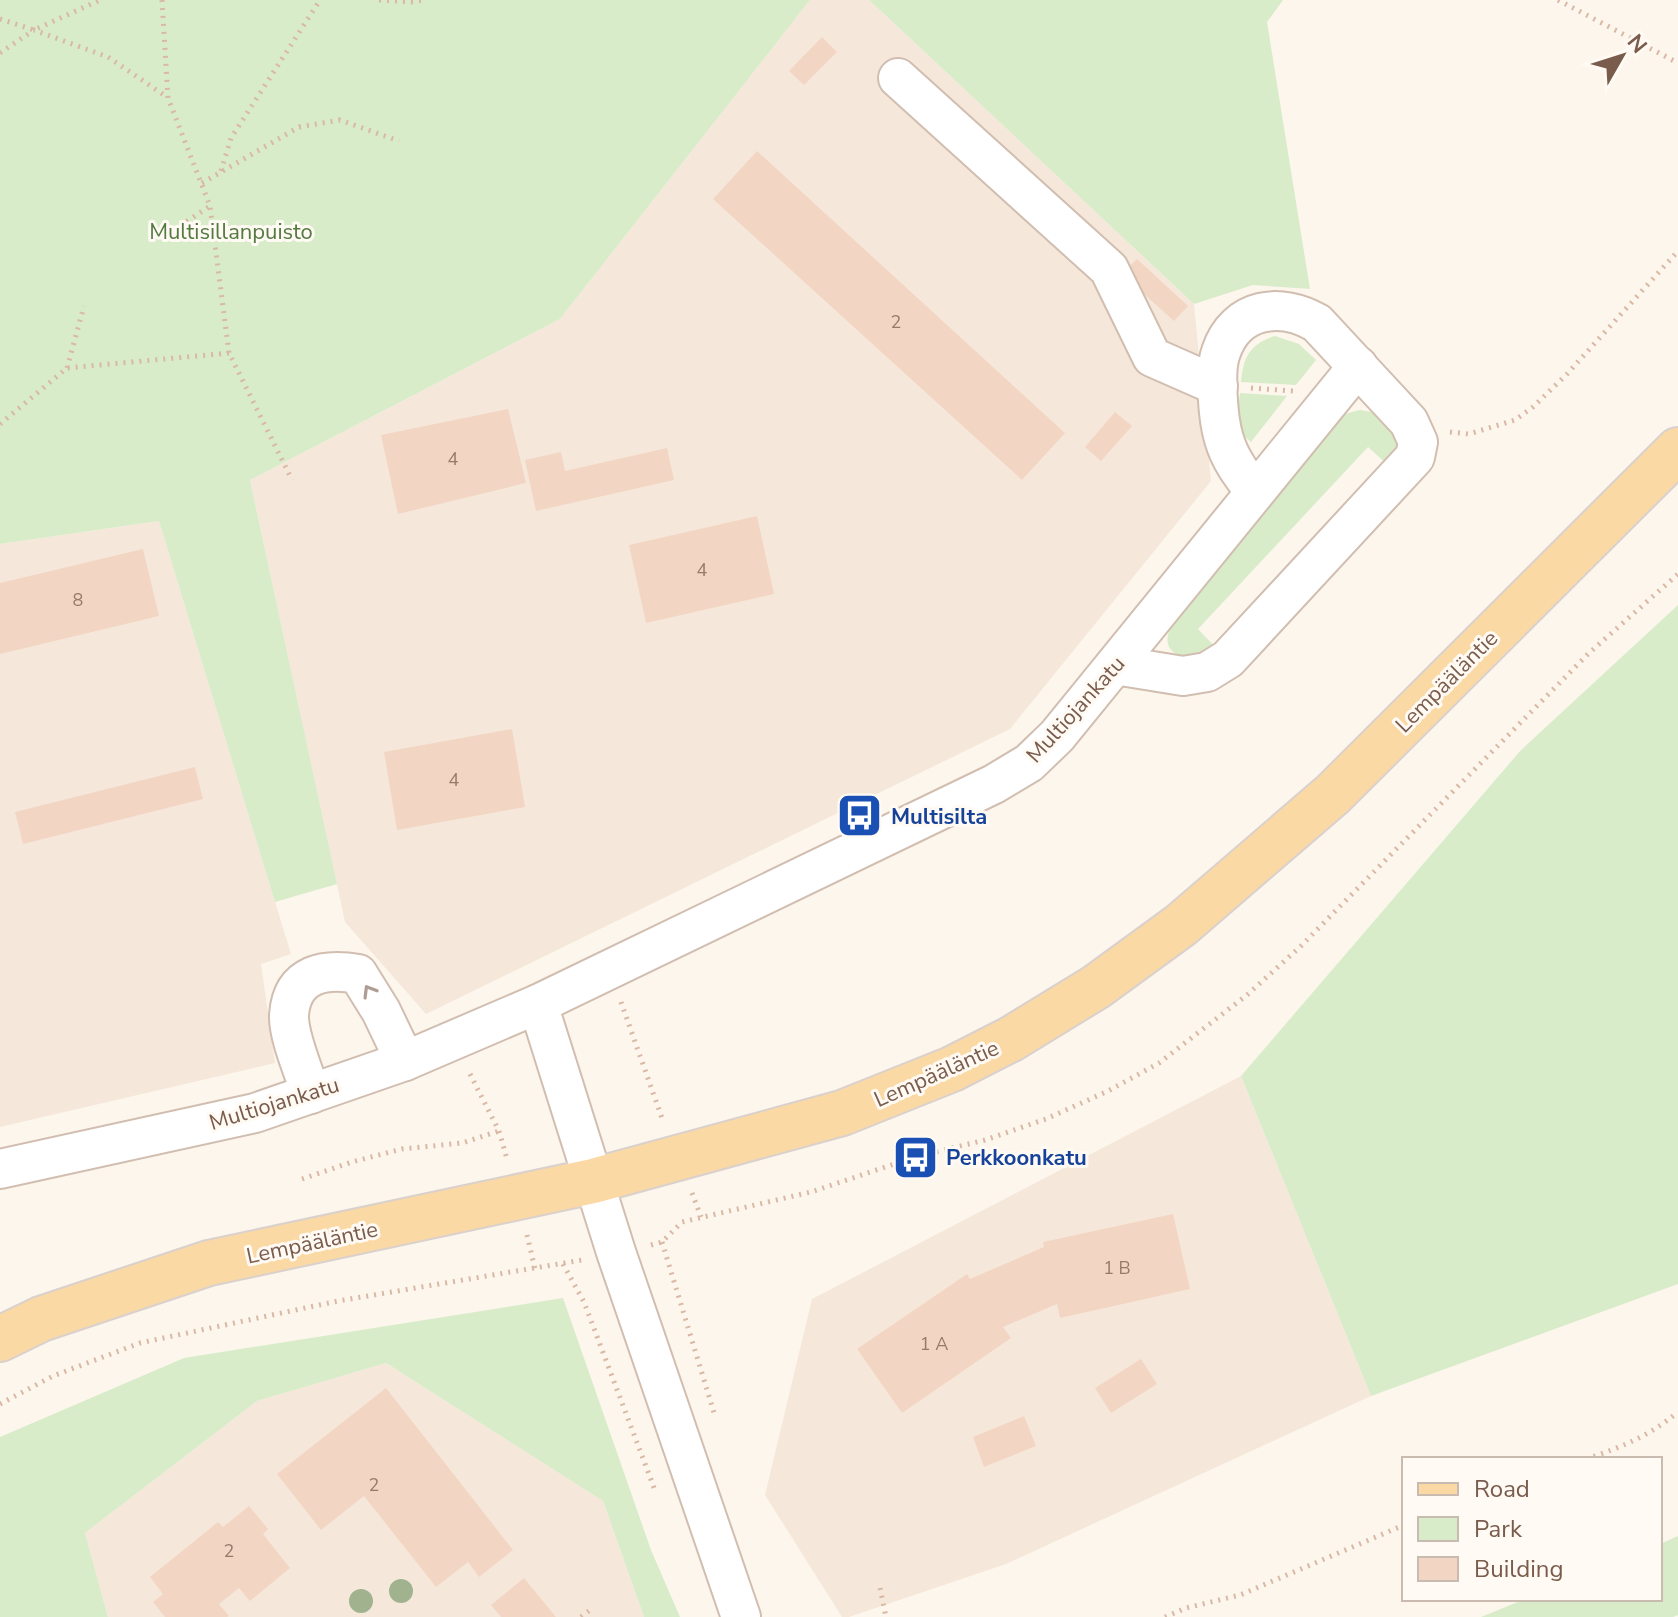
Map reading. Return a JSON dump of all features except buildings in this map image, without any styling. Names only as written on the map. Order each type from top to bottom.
[{"type":"main road","name":"Lempääläntie","points":[[0,1339],[41,1319],[209,1263],[593,1181],[842,1113],[952,1069],[1011,1039],[1096,987],[1181,925],[1333,794],[1678,450]]},
{"type":"street","points":[[898,78],[1109,269],[1152,357],[1218,386]]},
{"type":"street","points":[[1115,665],[1183,676],[1207,672],[1228,659],[1415,457],[1418,442],[1409,422],[1317,323],[1300,313],[1262,311],[1241,322],[1227,338],[1219,356],[1218,386],[1223,437],[1236,468],[1255,492]]},
{"type":"street","name":"Multiojankatu","points":[[0,1169],[255,1113],[405,1061],[538,1004],[994,784],[1029,763],[1057,736],[1358,366]]},
{"type":"street","points":[[311,1094],[289,1016],[294,996],[304,982],[317,973],[335,970],[358,974],[381,1011],[405,1061]]},
{"type":"street","points":[[538,1004],[593,1181],[741,1617]]},
{"type":"path","points":[[0,53],[34,30],[100,0]]},
{"type":"path","points":[[162,0],[168,98],[210,206],[229,353],[292,480]]},
{"type":"path","points":[[221,172],[231,138],[320,0]]},
{"type":"path","points":[[379,0],[422,0]]},
{"type":"path","points":[[1558,0],[1678,63]]},
{"type":"path","points":[[0,19],[108,57],[168,98]]},
{"type":"path","points":[[202,183],[299,127],[340,120],[399,141]]},
{"type":"path","points":[[180,226],[210,206]]},
{"type":"path","points":[[1469,434],[1515,420],[1533,407],[1567,374],[1678,251]]},
{"type":"path","points":[[67,368],[84,306]]},
{"type":"path","points":[[0,424],[67,368],[229,353]]},
{"type":"path","points":[[1218,386],[1297,391],[1288,403]]},
{"type":"path","points":[[662,1242],[682,1222],[811,1192],[915,1157],[985,1140],[1046,1119],[1108,1091],[1159,1063],[1247,995],[1301,946],[1588,654],[1678,574]]},
{"type":"path","points":[[608,969],[641,1057],[655,1107],[680,1157],[701,1217]]},
{"type":"path","points":[[453,1041],[499,1131],[535,1269]]},
{"type":"path","points":[[302,1179],[402,1149],[462,1143],[499,1131]]},
{"type":"path","points":[[0,1404],[53,1376],[140,1343],[338,1301],[563,1264],[584,1302],[658,1499]]},
{"type":"path","points":[[1591,1457],[1655,1432],[1678,1412]]},
{"type":"path","points":[[1165,1617],[1186,1608],[1240,1595],[1402,1526]]},
{"type":"path","points":[[880,1588],[886,1617]]},
{"type":"path","points":[[581,1617],[590,1610]]},
{"type":"shaded area","points":[[810,0],[869,0],[1194,304],[1211,481],[1010,729],[426,1014],[345,922],[250,480],[560,319]]},
{"type":"shaded area","points":[[159,521],[291,954],[261,964],[275,1063],[0,1127],[0,544]]},
{"type":"shaded area","points":[[1241,1076],[1371,1396],[1006,1564],[842,1617],[765,1495],[812,1299]]},
{"type":"shaded area","points":[[386,1363],[603,1501],[644,1617],[108,1617],[85,1533],[257,1401]]},
{"type":"green space","name":"Multisillanpuisto","points":[[0,0],[810,0],[560,319],[250,480],[337,884],[275,902],[159,521],[0,544]]},
{"type":"green space","points":[[869,0],[1283,0],[1267,22],[1310,289],[1253,285],[1194,304]]},
{"type":"green space","points":[[1275,336],[1299,344],[1316,360],[1296,385],[1241,382],[1249,353],[1259,343]]},
{"type":"green space","points":[[1240,393],[1287,396],[1251,442],[1239,432]]},
{"type":"green space","points":[[1360,410],[1378,413],[1392,432],[1396,450],[1390,467],[1368,447],[1198,629],[1217,649],[1186,659],[1172,651],[1167,640],[1170,629],[1337,420]]},
{"type":"green space","points":[[1678,605],[1678,1284],[1371,1396],[1241,1076],[1521,750]]},
{"type":"green space","points":[[563,1298],[651,1550],[680,1617],[644,1617],[603,1501],[386,1363],[257,1401],[85,1533],[108,1617],[0,1617],[0,1437],[184,1358]]},
{"type":"green space","points":[[1678,1536],[1678,1615],[1481,1617],[1520,1601],[1662,1601],[1662,1543]]},
{"type":"place","name":"Multisilta","points":[[860,816]]},
{"type":"place","name":"Perkkoonkatu","points":[[915,1157]]}]
